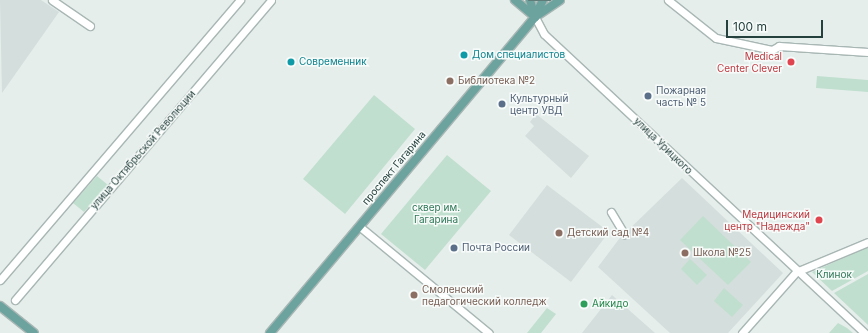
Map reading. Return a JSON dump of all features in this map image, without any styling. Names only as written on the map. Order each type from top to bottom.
[{"type":"main road","points":[[515,0],[535,17]]},
{"type":"main road","points":[[530,0],[535,17]]},
{"type":"main road","name":"проспект Гагарина","points":[[270,333],[535,17],[543,0]]},
{"type":"main road","name":"проспект Гагарина","points":[[535,17],[560,0]]},
{"type":"main road","points":[[0,306],[34,333]]},
{"type":"street","points":[[52,0],[90,26]]},
{"type":"street","points":[[0,280],[240,0]]},
{"type":"street","name":"улица Октябрьской Революции","points":[[15,300],[271,0]]},
{"type":"street","points":[[668,0],[716,38],[772,50],[779,46],[868,52]]},
{"type":"street","name":"улица Урицкого","points":[[535,17],[544,34],[796,272],[865,333]]},
{"type":"street","points":[[611,212],[624,234]]},
{"type":"street","points":[[359,226],[488,333]]},
{"type":"street","points":[[742,333],[796,272],[868,242]]},
{"type":"shaded area","points":[[0,0],[41,0],[59,12],[2,93]]},
{"type":"shaded area","points":[[536,114],[589,156],[571,178],[525,136],[534,126],[530,122]]},
{"type":"shaded area","name":"Школа №25","points":[[682,178],[783,273],[728,333],[670,333],[598,267],[619,239]]},
{"type":"shaded area","name":"Детский сад №4","points":[[547,185],[609,232],[571,282],[509,235]]},
{"type":"shaded area","points":[[612,295],[655,333],[582,333]]},
{"type":"green space","points":[[817,76],[868,80],[868,92],[816,88]]},
{"type":"green space","points":[[374,95],[415,129],[345,214],[303,179]]},
{"type":"green space","name":"сквер им. Гагарина","points":[[447,155],[491,191],[425,270],[381,234]]},
{"type":"green space","points":[[97,176],[108,185],[84,212],[73,203]]},
{"type":"green space","points":[[703,216],[751,262],[728,285],[680,240]]},
{"type":"green space","name":"Клинок","points":[[868,247],[868,271],[832,291],[812,272]]},
{"type":"green space","points":[[690,259],[707,275],[697,285],[681,269]]},
{"type":"green space","points":[[868,274],[868,325],[834,293]]},
{"type":"green space","points":[[724,288],[743,305],[732,317],[714,301]]},
{"type":"green space","points":[[547,308],[556,314],[541,333],[527,333]]},
{"type":"green space","points":[[838,323],[847,328],[853,333],[829,333]]},
{"type":"tram line","points":[[528,0],[550,0]]},
{"type":"place","name":"Дом специалистов","points":[[464,55]]},
{"type":"place","name":"Современник","points":[[291,62]]},
{"type":"place","name":"Medical Center Clever","points":[[791,62]]},
{"type":"place","name":"Библиотека №2","points":[[450,81]]},
{"type":"place","name":"Пожарная часть № 5","points":[[648,96]]},
{"type":"place","name":"Культурный центр УВД","points":[[502,104]]},
{"type":"place","name":"Медицинский центр \"Надежда\"","points":[[819,220]]},
{"type":"place","name":"Детский сад №4","points":[[559,233]]},
{"type":"place","name":"Почта России","points":[[454,248]]},
{"type":"place","name":"Школа №25","points":[[685,253]]},
{"type":"place","name":"Смоленский педагогический колледж","points":[[414,295]]},
{"type":"place","name":"Айкидо","points":[[584,304]]}]
